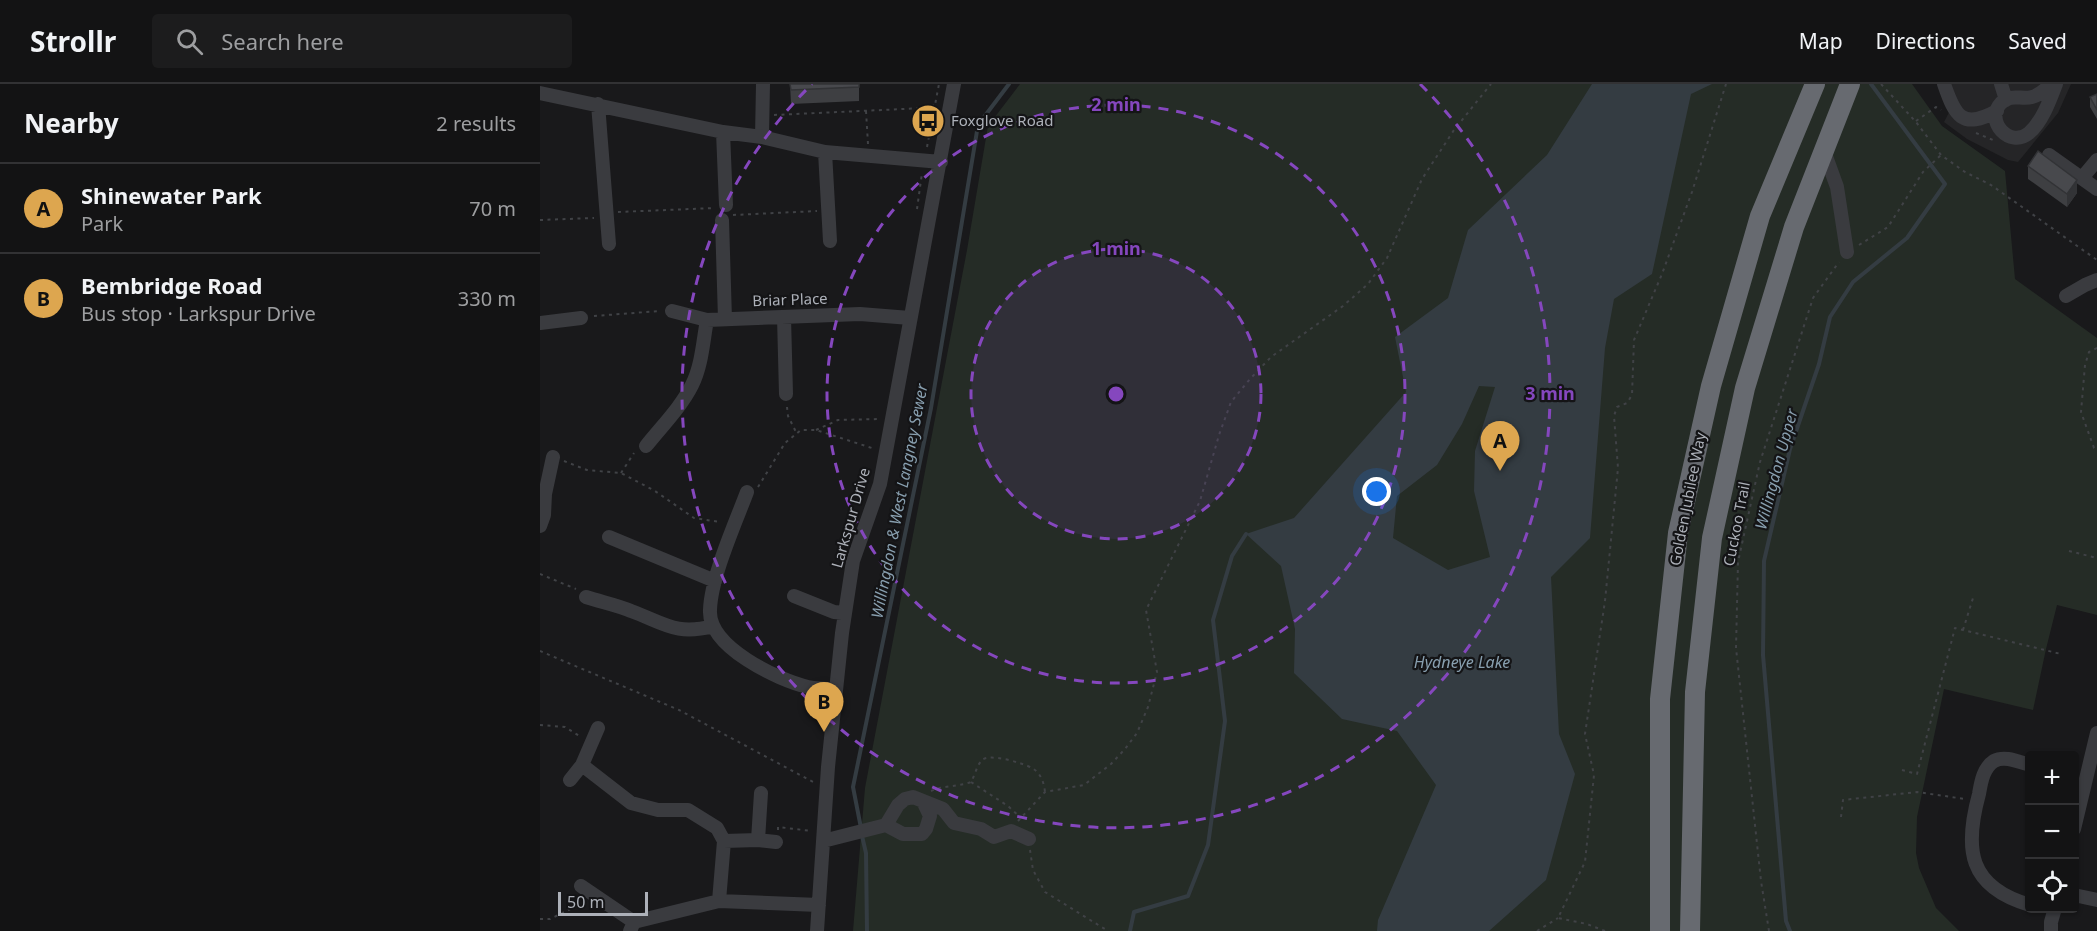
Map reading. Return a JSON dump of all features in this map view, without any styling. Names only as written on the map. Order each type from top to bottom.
[{"type":"highway","name":"Golden Jubilee Way","points":[[1660,931],[1660,699],[1678,533],[1711,387],[1760,216],[1815,84]]},
{"type":"highway","name":"Golden Jubilee Way","points":[[1690,931],[1695,692],[1712,538],[1745,388],[1794,227],[1850,84]]},
{"type":"street","points":[[762,137],[763,84]]},
{"type":"street","name":"Larkspur Drive","points":[[817,931],[828,836],[827,784],[836,689],[853,561],[880,484],[954,84]]},
{"type":"street","points":[[1944,84],[1952,107],[1965,118],[1977,120],[2015,97],[2032,97],[2054,84]]},
{"type":"street","points":[[2001,84],[2001,105],[1996,120],[2001,130],[2011,137],[2024,136],[2029,133],[2049,102],[2054,84]]},
{"type":"street","points":[[540,93],[723,132],[762,137],[825,152],[941,162]]},
{"type":"street","points":[[598,104],[609,244]]},
{"type":"street","points":[[723,132],[725,319]]},
{"type":"street","points":[[1824,151],[1837,187],[1847,252]]},
{"type":"street","points":[[825,152],[830,242]]},
{"type":"street","points":[[2049,155],[2097,189]]},
{"type":"street","points":[[2082,178],[2097,160]]},
{"type":"street","points":[[2066,296],[2097,280]]},
{"type":"street","name":"Briar Place","points":[[672,311],[707,320],[860,314],[910,318]]},
{"type":"street","points":[[784,317],[786,394]]},
{"type":"street","points":[[540,322],[581,318]]},
{"type":"street","points":[[646,446],[693,384],[707,320]]},
{"type":"street","points":[[540,526],[544,515],[545,494],[553,457]]},
{"type":"street","points":[[747,492],[727,524],[710,611],[713,626],[732,650],[777,677],[810,688],[836,689]]},
{"type":"street","points":[[609,537],[715,581]]},
{"type":"street","points":[[794,596],[834,612],[845,613]]},
{"type":"street","points":[[585,597],[630,610],[674,629],[697,630],[713,626]]},
{"type":"street","points":[[570,780],[582,765],[598,729]]},
{"type":"street","points":[[2077,805],[2080,778],[2097,733]]},
{"type":"street","points":[[2025,764],[2007,759],[1994,761],[1984,771],[1970,838],[1976,865],[1997,892],[2025,904]]},
{"type":"street","points":[[582,765],[631,803],[658,810],[688,810],[717,828],[723,841],[719,901]]},
{"type":"street","points":[[758,840],[761,793]]},
{"type":"street","points":[[886,825],[903,834],[922,834],[926,830],[930,816],[924,795]]},
{"type":"street","points":[[828,836],[866,832],[886,825],[898,805],[905,799],[924,795],[942,809],[954,823],[981,829],[994,837],[1011,831],[1029,839]]},
{"type":"street","points":[[723,841],[776,842]]},
{"type":"street","points":[[581,886],[632,927],[719,901],[819,905]]},
{"type":"street","points":[[2079,896],[2097,900]]},
{"type":"path","points":[[915,219],[939,84]]},
{"type":"path","points":[[1108,931],[1045,892],[1033,870],[1029,839],[1013,826],[1045,792],[1084,785],[1111,764],[1137,733],[1148,707],[1157,672],[1146,609],[1200,501],[1231,402],[1271,357],[1343,306],[1368,284],[1387,258],[1422,179],[1454,130],[1491,84]]},
{"type":"path","points":[[1537,931],[1558,918],[1585,862],[1594,775],[1585,734],[1605,601],[1618,468],[1614,416],[1617,407],[1627,403],[1632,395],[1634,340],[1662,274],[1692,192],[1726,84]]},
{"type":"path","points":[[1881,84],[1916,122],[1941,155],[1965,172],[1991,185],[2097,260]]},
{"type":"path","points":[[763,116],[926,108],[935,105]]},
{"type":"path","points":[[1916,122],[1936,107]]},
{"type":"path","points":[[866,111],[869,156]]},
{"type":"path","name":"Cuckoo Trail","points":[[1769,931],[1761,881],[1736,648],[1738,562],[1760,462],[1813,298],[1847,252],[1888,227],[1923,172],[1941,155]]},
{"type":"path","points":[[540,220],[717,208],[717,216],[829,211]]},
{"type":"path","points":[[581,318],[646,311],[672,311]]},
{"type":"path","points":[[2097,348],[2089,352],[2085,365],[2081,412],[2094,448],[2097,449]]},
{"type":"path","points":[[786,394],[788,416],[796,432]]},
{"type":"path","points":[[747,492],[757,487],[784,442],[796,432],[816,430],[838,420],[884,419]]},
{"type":"path","points":[[816,430],[878,450]]},
{"type":"path","points":[[621,473],[636,451],[646,446]]},
{"type":"path","points":[[553,457],[588,470],[621,473],[655,491],[694,518],[727,524]]},
{"type":"path","points":[[2069,551],[2097,558]]},
{"type":"path","points":[[540,574],[587,593],[585,597]]},
{"type":"path","points":[[1963,630],[1973,598]]},
{"type":"path","points":[[1902,770],[1917,774],[1955,628],[2061,654]]},
{"type":"path","points":[[540,651],[679,710],[815,783],[827,784]]},
{"type":"path","points":[[540,725],[566,727],[591,744]]},
{"type":"path","points":[[972,782],[983,760],[990,757],[1002,758],[1032,768],[1044,783],[1045,792]]},
{"type":"path","points":[[924,795],[942,787],[972,782],[1008,806],[1021,818]]},
{"type":"path","points":[[1841,817],[1843,800],[1917,792],[1977,801]]},
{"type":"path","points":[[776,842],[778,827],[828,836]]},
{"type":"path","points":[[540,919],[550,919],[596,897]]},
{"type":"path","points":[[1558,918],[1587,924],[1605,931]]},
{"type":"shaded area","points":[[1020,84],[1912,84],[1942,126],[2005,171],[2015,279],[2097,338],[2097,615],[2057,605],[2033,710],[1944,689],[1917,817],[1916,853],[1919,868],[1936,908],[1959,931],[853,931],[865,788],[967,250],[988,126]]},
{"type":"shaded area","points":[[1950,84],[2071,84],[2058,113],[2018,162],[2008,160],[1967,139],[1944,122],[1955,101]]},
{"type":"water","name":"Hydneye Lake","points":[[1592,84],[1712,84],[1691,94],[1652,274],[1614,299],[1605,348],[1590,538],[1551,577],[1559,734],[1575,774],[1546,880],[1489,931],[1377,931],[1378,920],[1436,785],[1397,731],[1342,719],[1294,673],[1295,629],[1281,566],[1246,534],[1294,518],[1406,392],[1395,337],[1448,298],[1468,230],[1547,155]],"holes":[[[1479,386],[1495,387],[1475,451],[1474,491],[1490,557],[1448,570],[1393,538],[1397,496],[1437,465],[1462,424]]]},
{"type":"building","points":[[790,84],[859,84],[859,87],[791,90]]},
{"type":"building","points":[[2097,94],[2097,110],[2090,97]]},
{"type":"building","points":[[2038,151],[2077,180],[2067,194],[2028,166]]},
{"type":"waterway","name":"Willingdon & West Langney Sewer","points":[[861,828],[853,787],[931,408],[978,125],[1009,84]]},
{"type":"waterway","name":"Willingdon Upper","points":[[1790,931],[1786,921],[1763,655],[1764,561],[1790,449],[1819,364],[1830,317],[1853,282],[1907,238],[1945,184],[1871,84]]},
{"type":"waterway","points":[[1130,931],[1134,912],[1188,896],[1208,845],[1225,721],[1213,620],[1232,556],[1246,534]]},
{"type":"waterway","name":"Willingdon & West Langney Sewer","points":[[862,836],[866,853],[867,931]]},
{"type":"place","name":"Foxglove Road","points":[[928,121]]},
{"type":"place","name":"Shinewater Park","points":[[1500,471]]},
{"type":"place","name":"Bembridge Road","points":[[824,732]]}]
